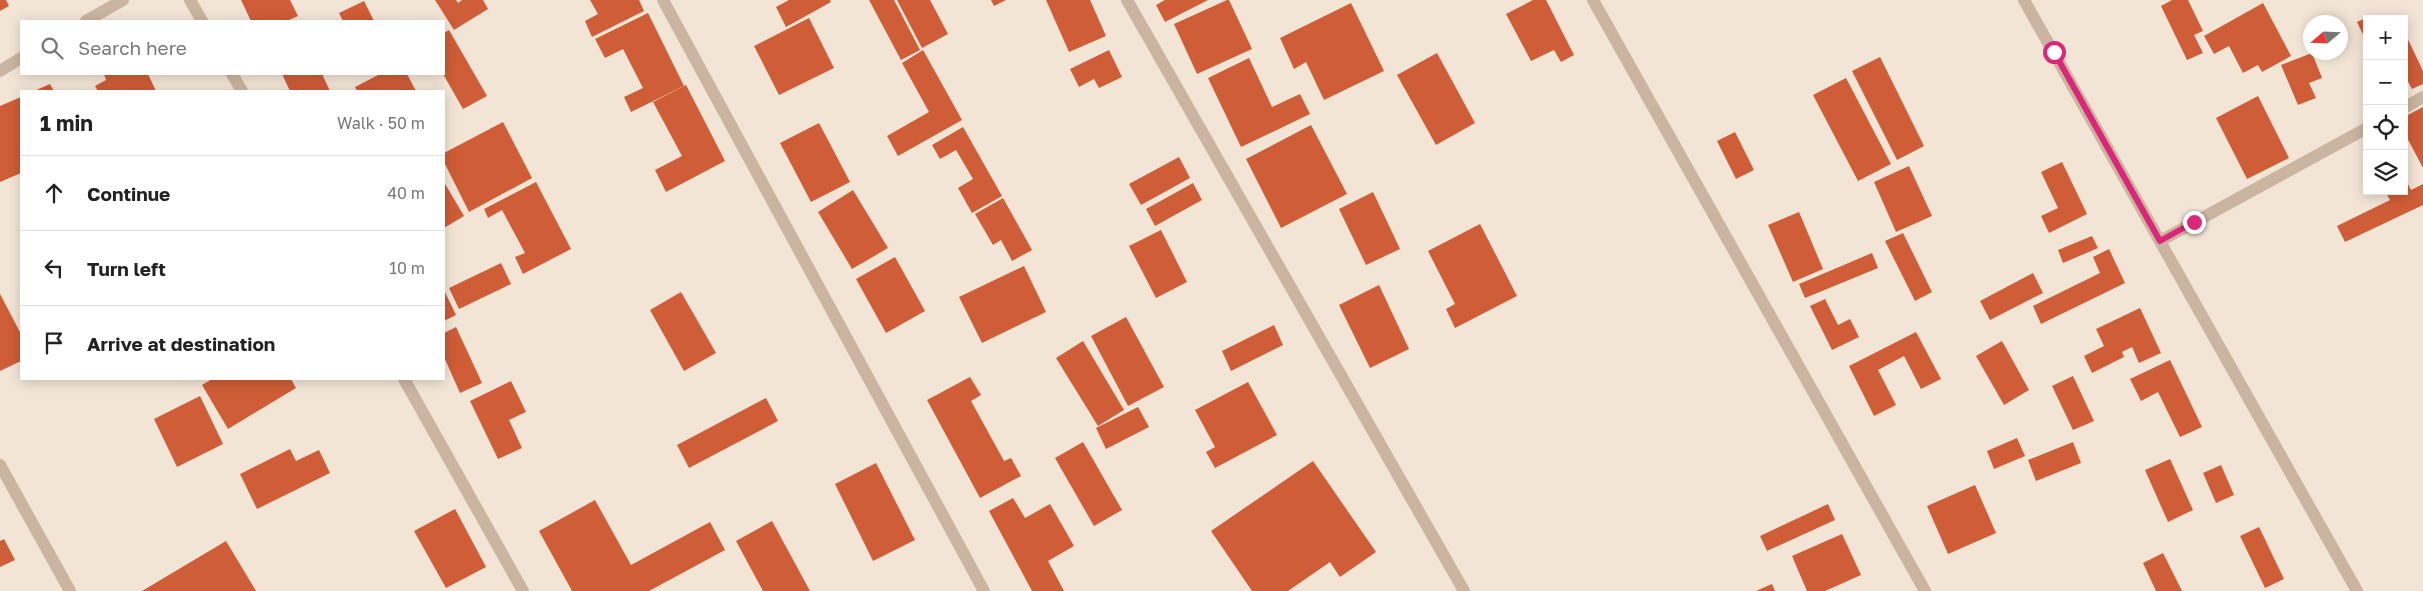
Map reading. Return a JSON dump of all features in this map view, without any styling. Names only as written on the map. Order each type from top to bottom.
[{"type":"street","points":[[88,20],[123,0]]},
{"type":"street","points":[[190,0],[201,20]]},
{"type":"street","points":[[663,0],[984,591]]},
{"type":"street","points":[[1127,0],[1464,591]]},
{"type":"street","points":[[1593,0],[1925,591]]},
{"type":"street","points":[[2024,0],[2357,591]]},
{"type":"street","points":[[0,71],[20,59]]},
{"type":"street","points":[[233,75],[241,90]]},
{"type":"street","points":[[2408,106],[2423,97]]},
{"type":"street","points":[[2160,241],[2363,130]]},
{"type":"street","points":[[405,380],[523,591]]},
{"type":"street","points":[[0,465],[70,591]]},
{"type":"building","points":[[0,0],[6,0],[9,6],[0,11]]},
{"type":"building","points":[[241,0],[290,0],[298,16],[289,20],[251,20]]},
{"type":"building","points":[[435,0],[456,0],[458,3],[462,0],[483,0],[488,9],[454,30]]},
{"type":"building","points":[[590,0],[639,0],[644,11],[592,37],[585,21],[598,14]]},
{"type":"building","points":[[789,0],[830,0],[831,2],[786,27],[776,7]]},
{"type":"building","points":[[869,0],[894,0],[920,50],[901,60]]},
{"type":"building","points":[[897,0],[930,0],[948,34],[922,48]]},
{"type":"building","points":[[991,0],[1006,0],[994,6]]},
{"type":"building","points":[[1046,0],[1090,0],[1106,36],[1069,52]]},
{"type":"building","points":[[1165,0],[1208,0],[1165,22],[1156,5]]},
{"type":"building","points":[[1229,0],[1252,49],[1197,74],[1174,24]]},
{"type":"building","points":[[1533,0],[1546,0],[1574,55],[1561,62],[1554,50],[1531,61],[1506,14]]},
{"type":"building","points":[[2172,0],[2188,0],[2203,31],[2194,35],[2203,53],[2187,60],[2161,6]]},
{"type":"building","points":[[364,1],[374,20],[342,20],[339,13]]},
{"type":"building","points":[[1351,3],[1384,71],[1324,100],[1306,62],[1294,69],[1280,38]]},
{"type":"building","points":[[2263,3],[2291,56],[2262,72],[2258,65],[2243,73],[2229,46],[2214,54],[2204,36]]},
{"type":"building","points":[[648,13],[684,86],[631,112],[624,97],[643,88],[623,49],[605,58],[595,39]]},
{"type":"building","points":[[809,18],[834,68],[779,95],[754,46]]},
{"type":"building","points":[[2363,19],[2363,35],[2357,22]]},
{"type":"building","points":[[449,30],[487,96],[463,109],[444,75],[445,32]]},
{"type":"building","points":[[2408,39],[2423,71],[2423,84],[2412,89],[2408,82]]},
{"type":"building","points":[[923,50],[962,120],[898,156],[887,136],[929,112],[902,63]]},
{"type":"building","points":[[1109,50],[1122,77],[1099,88],[1094,79],[1079,87],[1070,69]]},
{"type":"building","points":[[1437,53],[1475,123],[1436,145],[1397,75]]},
{"type":"building","points":[[2303,56],[2303,60],[2315,60],[2322,78],[2309,83],[2316,98],[2298,105],[2281,65]]},
{"type":"building","points":[[1880,57],[1924,146],[1897,160],[1852,71]]},
{"type":"building","points":[[1249,58],[1272,107],[1300,94],[1310,114],[1241,147],[1208,78]]},
{"type":"building","points":[[104,75],[148,75],[156,90],[97,90],[95,86],[106,80]]},
{"type":"building","points":[[282,75],[322,75],[330,90],[290,90]]},
{"type":"building","points":[[378,75],[408,75],[415,90],[356,90],[355,87]]},
{"type":"building","points":[[1846,78],[1891,164],[1858,181],[1813,95]]},
{"type":"building","points":[[50,84],[53,90],[36,90]]},
{"type":"building","points":[[686,85],[725,161],[666,192],[655,170],[682,156],[653,102]]},
{"type":"building","points":[[2258,96],[2289,158],[2247,179],[2216,118]]},
{"type":"building","points":[[20,97],[20,173],[0,182],[0,106]]},
{"type":"building","points":[[2423,107],[2423,168],[2408,140],[2408,115]]},
{"type":"building","points":[[503,122],[532,178],[469,212],[445,164],[445,152]]},
{"type":"building","points":[[819,123],[850,182],[811,202],[780,143]]},
{"type":"building","points":[[1311,125],[1347,194],[1281,228],[1246,159]]},
{"type":"building","points":[[963,127],[1002,196],[972,213],[958,188],[973,179],[956,150],[940,159],[932,145]]},
{"type":"building","points":[[1735,132],[1754,170],[1736,179],[1717,141]]},
{"type":"building","points":[[1179,157],[1190,178],[1141,205],[1129,184]]},
{"type":"building","points":[[2062,162],[2087,214],[2049,233],[2041,216],[2058,208],[2041,172]]},
{"type":"building","points":[[1909,166],[1932,216],[1896,232],[1874,182]]},
{"type":"building","points":[[536,182],[571,249],[523,274],[515,257],[525,253],[502,210],[488,218],[484,209]]},
{"type":"building","points":[[1193,183],[1202,200],[1155,226],[1146,209]]},
{"type":"building","points":[[445,184],[464,216],[445,227]]},
{"type":"building","points":[[2408,184],[2411,190],[2423,184],[2423,205],[2345,242],[2337,226],[2390,200],[2387,195],[2408,195]]},
{"type":"building","points":[[853,190],[888,248],[852,269],[818,212]]},
{"type":"building","points":[[1373,192],[1400,249],[1366,265],[1339,209]]},
{"type":"building","points":[[1003,198],[1032,250],[1012,261],[1001,240],[993,245],[975,214]]},
{"type":"building","points":[[1799,212],[1823,269],[1793,282],[1768,225]]},
{"type":"building","points":[[1480,224],[1517,296],[1455,328],[1446,309],[1455,304],[1428,251]]},
{"type":"building","points":[[1161,230],[1187,282],[1156,298],[1129,246]]},
{"type":"building","points":[[1903,233],[1932,292],[1915,301],[1885,241]]},
{"type":"building","points":[[2092,236],[2098,248],[2063,263],[2058,250]]},
{"type":"building","points":[[2109,249],[2125,283],[2041,324],[2033,306],[2100,273],[2093,257]]},
{"type":"building","points":[[1872,253],[1878,268],[1805,298],[1799,284]]},
{"type":"building","points":[[895,257],[925,311],[886,333],[856,279]]},
{"type":"building","points":[[501,263],[511,284],[459,309],[449,288]]},
{"type":"building","points":[[1024,266],[1046,312],[982,343],[959,297]]},
{"type":"building","points":[[2033,273],[2043,293],[1990,320],[1980,301]]},
{"type":"building","points":[[1379,285],[1409,349],[1370,368],[1339,305]]},
{"type":"building","points":[[445,292],[456,315],[445,320]]},
{"type":"building","points":[[681,292],[716,353],[684,371],[650,310]]},
{"type":"building","points":[[0,294],[20,332],[20,361],[0,371]]},
{"type":"building","points":[[1825,299],[1838,325],[1850,319],[1859,337],[1832,350],[1810,306]]},
{"type":"building","points":[[2140,308],[2161,353],[2139,363],[2132,347],[2122,352],[2124,357],[2092,373],[2084,356],[2104,346],[2096,329]]},
{"type":"building","points":[[1126,317],[1164,387],[1128,406],[1091,336]]},
{"type":"building","points":[[1274,325],[1283,345],[1231,371],[1222,351]]},
{"type":"building","points":[[456,327],[482,383],[460,393],[445,359],[445,332]]},
{"type":"building","points":[[1916,332],[1941,379],[1921,389],[1904,356],[1878,370],[1896,405],[1874,416],[1849,366]]},
{"type":"building","points":[[1083,341],[1124,410],[1098,426],[1056,358]]},
{"type":"building","points":[[2002,341],[2029,390],[2004,405],[1976,356]]},
{"type":"building","points":[[2170,360],[2202,427],[2180,437],[2158,392],[2141,401],[2130,379]]},
{"type":"building","points":[[2073,376],[2094,421],[2073,430],[2052,386]]},
{"type":"building","points":[[970,377],[981,395],[971,401],[1004,461],[1011,458],[1021,476],[980,498],[927,400]]},
{"type":"building","points":[[210,380],[292,380],[296,388],[228,429],[202,385]]},
{"type":"building","points":[[511,381],[526,412],[509,420],[522,448],[498,459],[470,401]]},
{"type":"building","points":[[1248,382],[1277,435],[1215,468],[1206,452],[1215,447],[1195,410]]},
{"type":"building","points":[[200,396],[223,444],[177,467],[154,419]]},
{"type":"building","points":[[766,398],[778,421],[689,468],[677,445]]},
{"type":"building","points":[[1138,407],[1149,427],[1106,449],[1096,428]]},
{"type":"building","points":[[2017,438],[2025,456],[1994,469],[1987,451]]},
{"type":"building","points":[[1083,442],[1122,510],[1094,526],[1055,458]]},
{"type":"building","points":[[2073,442],[2081,463],[2036,481],[2028,460]]},
{"type":"building","points":[[290,449],[296,461],[319,450],[330,473],[257,509],[240,474]]},
{"type":"building","points":[[2170,459],[2193,510],[2168,522],[2145,470]]},
{"type":"building","points":[[1313,461],[1376,552],[1340,577],[1330,562],[1288,591],[1252,591],[1211,531]]},
{"type":"building","points":[[876,463],[915,540],[873,561],[835,484]]},
{"type":"building","points":[[2221,465],[2234,495],[2216,503],[2203,473]]},
{"type":"building","points":[[1975,485],[1996,533],[1948,554],[1927,506]]},
{"type":"building","points":[[1013,498],[1025,518],[1050,504],[1074,546],[1048,561],[1064,591],[1032,591],[989,511]]},
{"type":"building","points":[[595,500],[631,565],[710,522],[725,550],[649,591],[572,591],[539,531]]},
{"type":"building","points":[[1828,504],[1835,520],[1767,551],[1760,536]]},
{"type":"building","points":[[455,509],[486,567],[446,588],[414,531]]},
{"type":"building","points":[[772,521],[810,591],[763,591],[736,541]]},
{"type":"building","points":[[2259,527],[2284,579],[2265,588],[2240,536]]},
{"type":"building","points":[[1842,534],[1861,575],[1825,591],[1807,591],[1792,556]]},
{"type":"building","points":[[4,539],[15,560],[0,567],[0,541]]},
{"type":"building","points":[[226,541],[256,591],[142,591]]},
{"type":"building","points":[[2163,553],[2182,591],[2156,591],[2143,563]]},
{"type":"building","points":[[1772,584],[1775,591],[1756,591]]},
{"type":"route","points":[[2054,52],[2160,241],[2194,222]]}]
